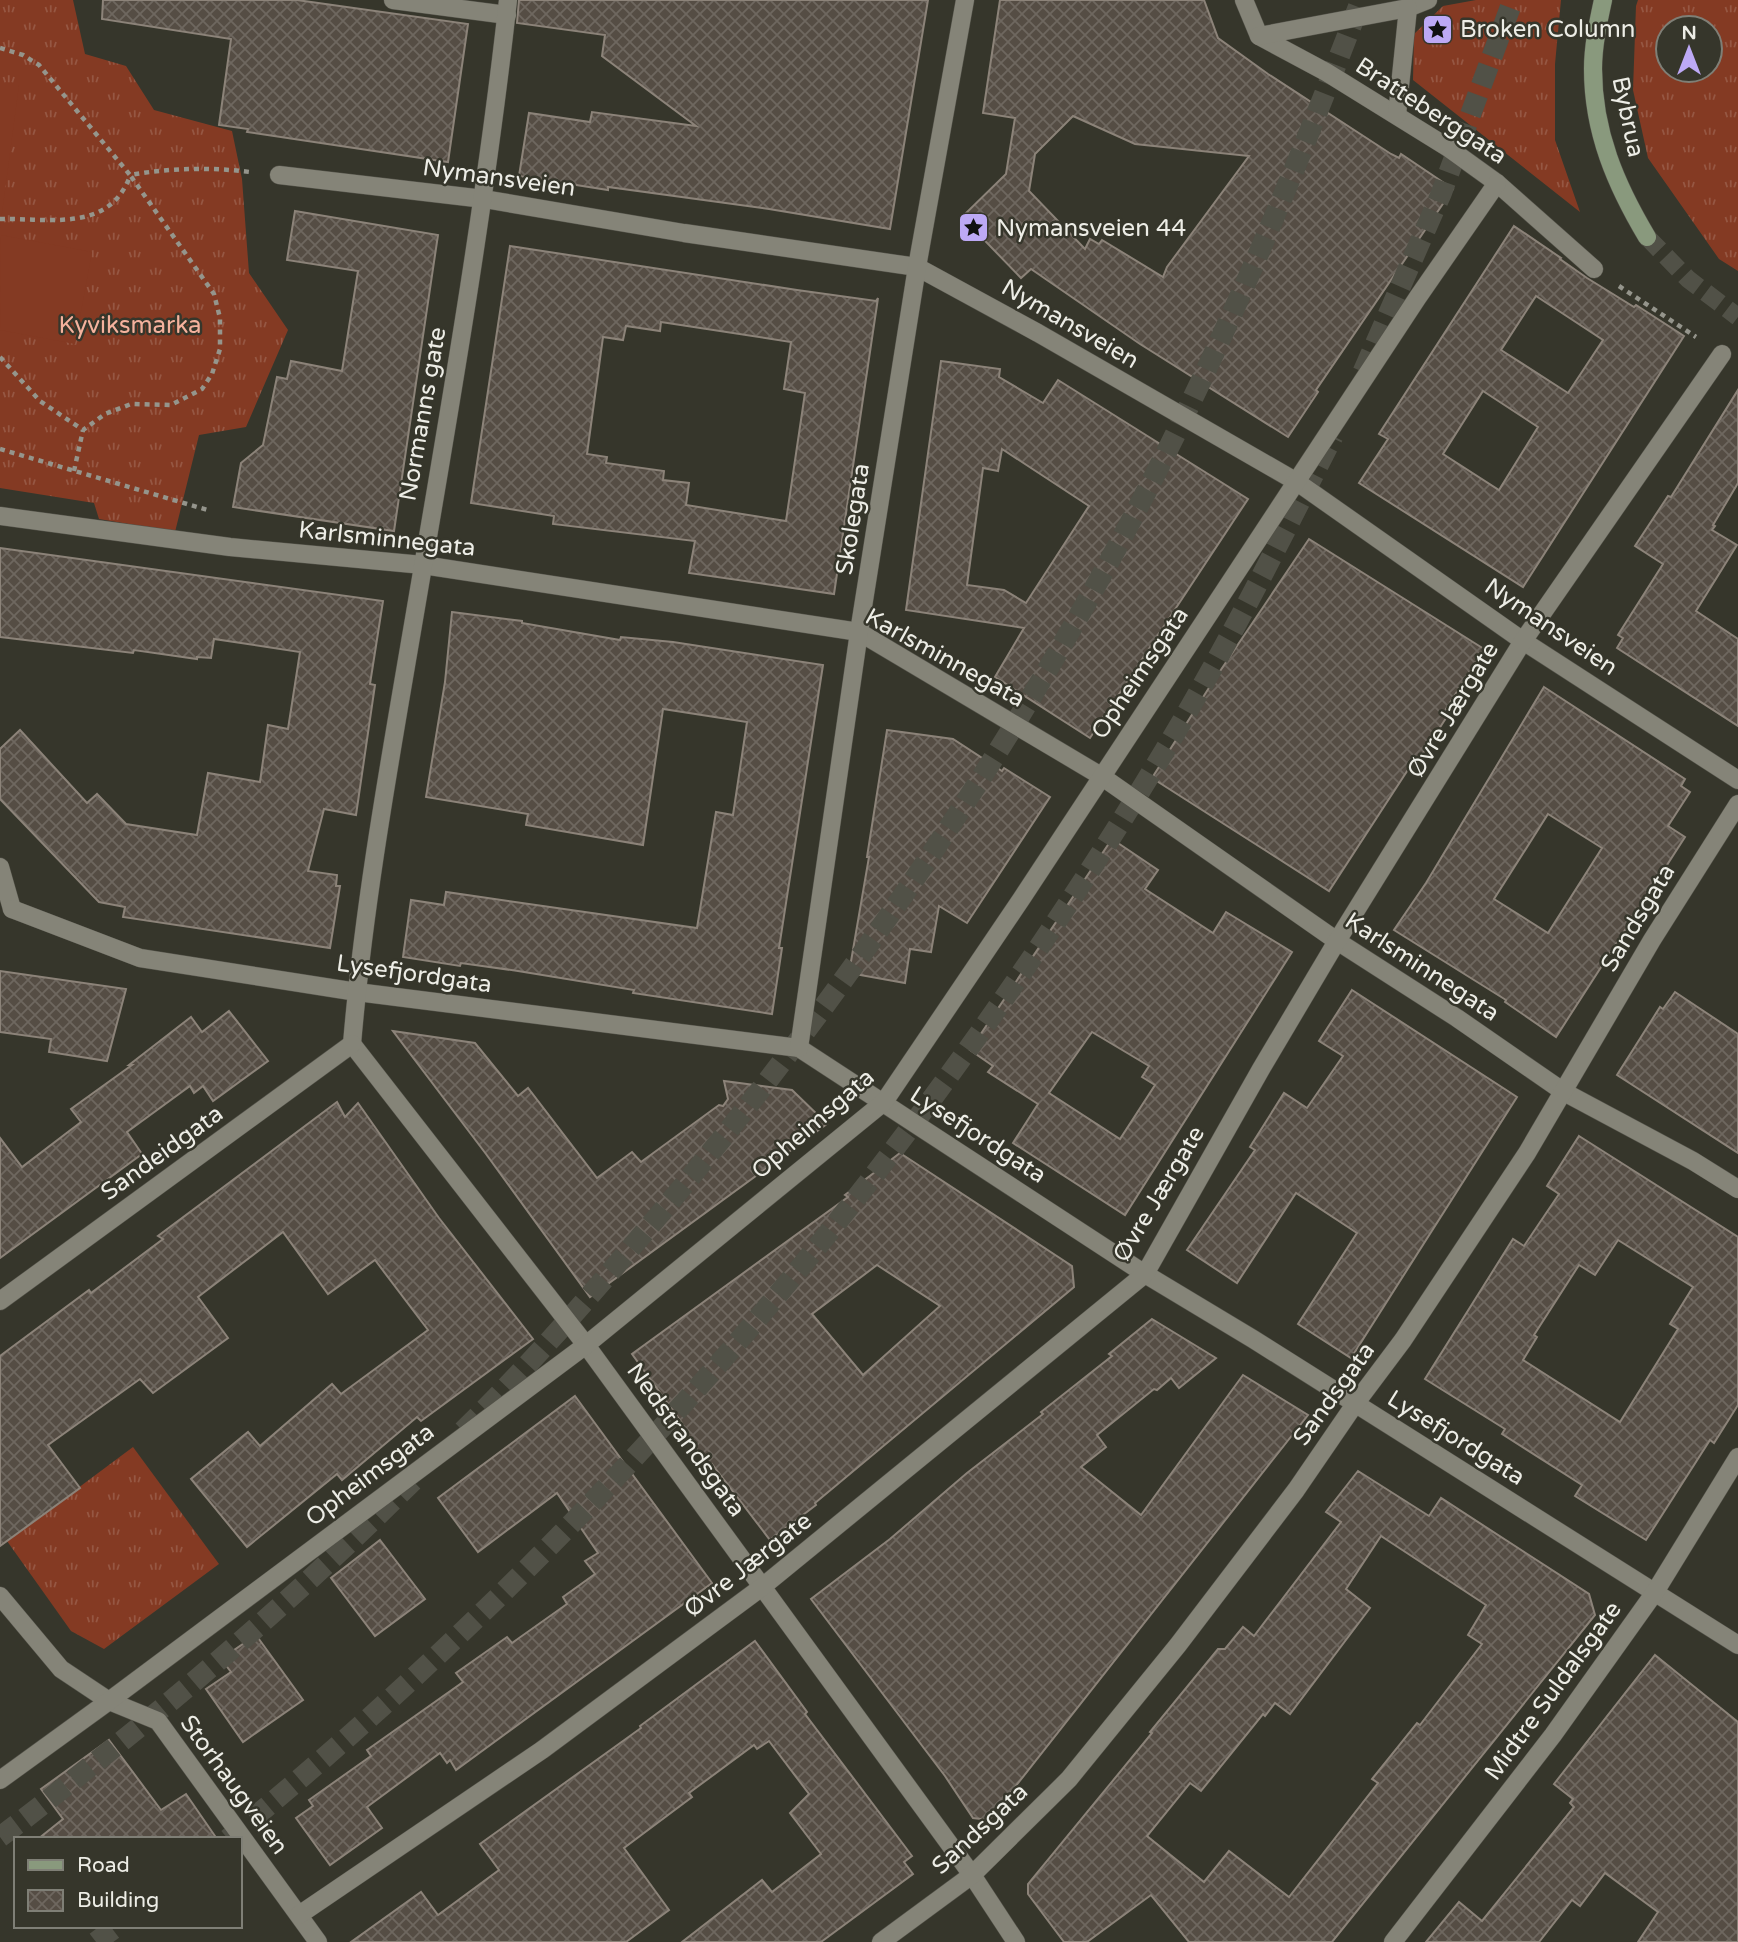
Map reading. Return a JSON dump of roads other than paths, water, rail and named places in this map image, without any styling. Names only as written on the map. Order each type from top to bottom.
[{"type":"main road","name":"Bybrua","points":[[1603,0],[1593,68],[1595,103],[1602,139],[1623,197],[1647,237]]},
{"type":"street","points":[[393,0],[508,8]]},
{"type":"street","name":"Skolegata","points":[[799,1048],[859,632],[918,267],[965,0]]},
{"type":"street","points":[[1244,0],[1259,36],[1408,8],[1427,0]]},
{"type":"street","name":"Normanns gate","points":[[352,1044],[388,772],[484,199],[508,8]]},
{"type":"street","points":[[1397,115],[1408,8]]},
{"type":"street","name":"Bratteberggata","points":[[1259,36],[1326,72],[1447,146],[1497,183],[1594,269]]},
{"type":"street","name":"Nymansveien","points":[[279,175],[484,199],[684,233],[918,267],[1038,332],[1297,482],[1523,641],[1738,780]]},
{"type":"street","name":"Opheimsgata","points":[[0,1780],[109,1702],[586,1345],[884,1102],[1022,898],[1418,297],[1497,183]]},
{"type":"street","name":"Øvre Jærgate","points":[[299,1915],[542,1750],[762,1587],[1145,1274],[1337,941],[1523,641],[1722,354]]},
{"type":"street","name":"Karlsminnegata","points":[[0,516],[230,547],[423,565],[859,632],[1101,776],[1337,941],[1457,1018],[1564,1092],[1693,1161],[1738,1189]]},
{"type":"street","name":"Sandsgata","points":[[881,1942],[972,1875],[1069,1779],[1178,1644],[1296,1490],[1410,1329],[1527,1153],[1652,940],[1738,804]]},
{"type":"street","points":[[0,867],[6,911]]},
{"type":"street","name":"Lysefjordgata","points":[[6,911],[139,958],[357,992],[799,1048],[1145,1274],[1738,1645]]},
{"type":"street","name":"Sandeidgata","points":[[0,1301],[352,1044]]},
{"type":"street","name":"Nedstrandsgata","points":[[352,1044],[586,1345],[972,1875],[1016,1942]]},
{"type":"street","name":"Midtre Suldalsgate","points":[[1392,1942],[1434,1892],[1553,1735],[1655,1592],[1738,1457]]},
{"type":"street","name":"Storhaugveien","points":[[0,1596],[61,1669],[109,1702],[158,1721],[318,1942]]},
{"type":"tunnel","points":[[463,1431],[591,1294],[736,1121],[872,940],[998,751],[1057,654],[1165,455],[1269,230],[1361,0]]},
{"type":"tunnel","points":[[1363,372],[1441,194],[1513,0]]},
{"type":"tunnel","points":[[1647,237],[1688,279],[1738,317]]},
{"type":"tunnel","points":[[230,1837],[366,1721],[497,1598],[623,1470],[742,1337],[855,1199],[963,1056],[1065,908],[1162,755],[1230,637],[1333,436]]},
{"type":"tunnel","points":[[0,1837],[219,1660],[298,1590],[413,1481]]},
{"type":"tunnel","points":[[96,1942],[114,1928]]},
{"type":"place","name":"Broken Column","points":[[1437,29]]},
{"type":"place","name":"Nymansveien 44","points":[[973,228]]},
{"type":"park label","name":"Kyviksmarka","points":[[130,325]]}]
